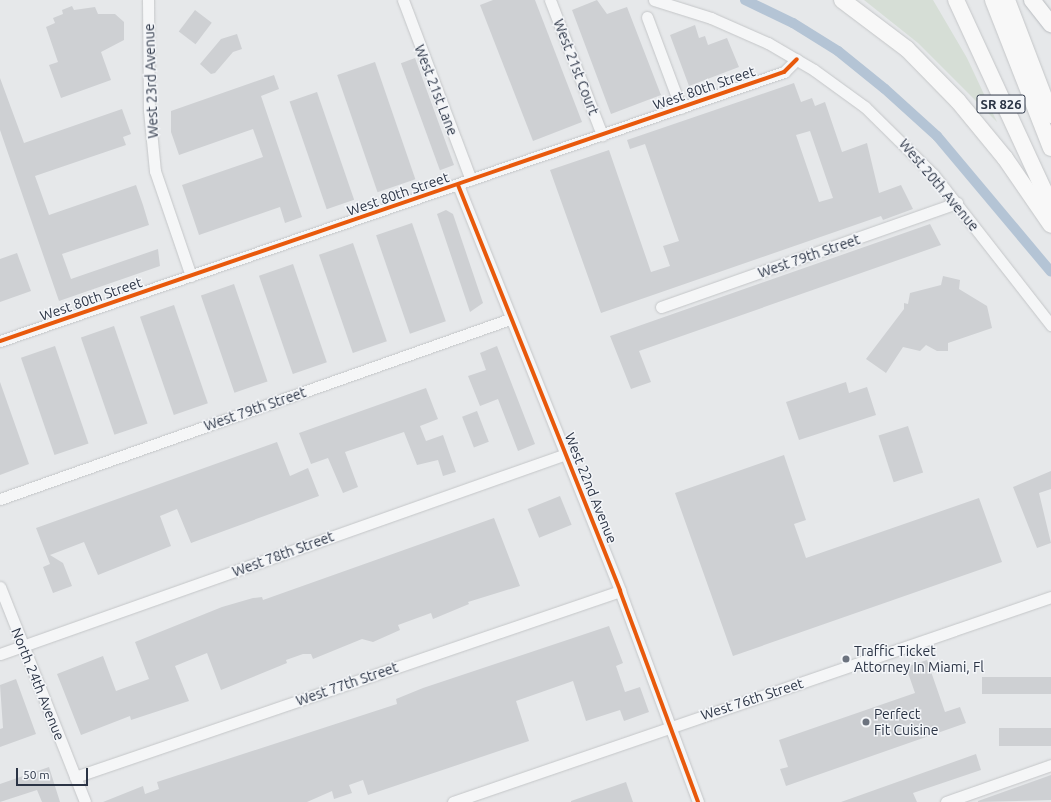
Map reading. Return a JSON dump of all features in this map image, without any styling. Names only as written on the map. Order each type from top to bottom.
[{"type":"highway","points":[[842,0],[907,49],[953,95],[1000,152],[1051,225]]},
{"type":"highway","name":"SR 826","points":[[956,0],[1051,206]]},
{"type":"highway","points":[[967,0],[1051,181]]},
{"type":"highway","points":[[993,0],[1051,148]]},
{"type":"highway","points":[[1007,0],[1051,115]]},
{"type":"highway","points":[[1032,0],[1051,24]]},
{"type":"highway","points":[[1040,0],[1051,29]]},
{"type":"street","name":"West 23rd Avenue","points":[[148,0],[149,110],[155,171],[191,276]]},
{"type":"street","name":"West 21st Lane","points":[[403,0],[471,180]]},
{"type":"street","name":"West 21st Court","points":[[550,0],[602,135]]},
{"type":"street","name":"West 20th Avenue","points":[[654,0],[730,25],[797,59],[879,119],[918,158],[956,203],[1051,325]]},
{"type":"street","points":[[647,18],[680,108]]},
{"type":"street","name":"West 80th Street","points":[[0,341],[784,72],[797,59]]},
{"type":"street","name":"West 22nd Avenue","points":[[458,185],[510,319],[566,454],[620,591],[698,802]]},
{"type":"street","name":"West 79th Street","points":[[661,307],[956,203]]},
{"type":"street","name":"West 79th Street","points":[[0,499],[510,319]]},
{"type":"street","name":"West 78th Street","points":[[0,654],[566,454]]},
{"type":"street","name":"North 24th Avenue","points":[[0,587],[85,802]]},
{"type":"street","name":"West 77th Street","points":[[75,777],[620,591]]},
{"type":"street","name":"West 76th Street","points":[[453,802],[670,726],[1051,597]]},
{"type":"street","points":[[946,802],[1051,765]]},
{"type":"shaded area","points":[[864,0],[933,0],[967,58],[997,122],[918,43]]},
{"type":"building","points":[[493,0],[535,0],[582,122],[533,141],[480,5]]},
{"type":"building","points":[[597,0],[607,14],[627,7],[661,95],[611,114],[572,10]]},
{"type":"building","points":[[72,6],[74,10],[95,7],[98,14],[115,14],[124,22],[124,40],[101,52],[111,80],[61,98],[49,65],[58,62],[46,27],[55,23],[53,18],[63,14],[62,10]]},
{"type":"building","points":[[195,10],[212,23],[196,44],[179,32]]},
{"type":"building","points":[[695,25],[699,38],[705,36],[708,45],[727,38],[739,67],[689,86],[670,35]]},
{"type":"building","points":[[237,34],[242,49],[233,52],[215,73],[211,74],[200,64],[221,39]]},
{"type":"building","points":[[415,58],[454,165],[440,170],[401,63]]},
{"type":"building","points":[[375,62],[415,179],[378,192],[337,75]]},
{"type":"building","points":[[274,75],[279,89],[261,96],[302,217],[285,223],[280,207],[199,235],[182,185],[263,157],[253,129],[179,155],[171,132],[171,111]]},
{"type":"building","points":[[0,78],[24,143],[122,109],[131,134],[123,137],[126,145],[35,176],[49,215],[136,185],[143,205],[149,225],[62,254],[71,279],[158,249],[160,266],[59,301],[0,130]]},
{"type":"building","points":[[794,83],[801,102],[812,98],[815,106],[825,102],[842,152],[867,143],[879,193],[901,185],[913,209],[883,220],[881,216],[601,313],[550,170],[609,150],[651,272],[670,266],[663,246],[679,241],[645,144],[630,149],[627,140]],"holes":[[[810,131],[833,198],[819,202],[796,135]]]},
{"type":"building","points":[[317,92],[354,200],[327,209],[290,101]]},
{"type":"building","points":[[446,210],[453,214],[483,303],[470,312],[437,214]]},
{"type":"building","points":[[412,223],[446,321],[410,334],[376,235]]},
{"type":"building","points":[[930,224],[941,245],[639,351],[651,382],[631,389],[610,336]]},
{"type":"building","points":[[353,243],[387,341],[353,353],[319,255]]},
{"type":"building","points":[[17,253],[31,291],[0,302],[0,259]]},
{"type":"building","points":[[293,264],[327,362],[293,374],[259,276]]},
{"type":"building","points":[[943,276],[960,280],[959,289],[987,306],[992,328],[948,343],[948,351],[937,351],[926,345],[920,351],[903,347],[886,373],[866,359],[904,309],[904,303],[908,304],[910,293],[941,285]]},
{"type":"building","points":[[234,284],[268,381],[234,393],[201,295]]},
{"type":"building","points":[[174,305],[208,403],[174,415],[140,317]]},
{"type":"building","points":[[114,326],[148,423],[114,435],[81,337]]},
{"type":"building","points":[[55,346],[89,443],[54,455],[21,358]]},
{"type":"building","points":[[497,346],[535,444],[518,451],[498,399],[480,406],[468,376],[486,370],[480,353]]},
{"type":"building","points":[[0,382],[29,464],[0,475]]},
{"type":"building","points":[[846,382],[849,393],[867,387],[876,415],[799,440],[786,402]]},
{"type":"building","points":[[426,388],[438,419],[420,426],[426,441],[443,435],[456,472],[443,476],[438,460],[417,465],[404,432],[345,452],[358,487],[343,493],[328,458],[311,464],[299,433]]},
{"type":"building","points":[[477,411],[489,442],[474,448],[462,417]]},
{"type":"building","points":[[908,426],[923,473],[894,482],[879,436]]},
{"type":"building","points":[[277,442],[290,476],[308,468],[319,496],[191,543],[177,509],[160,516],[171,546],[98,575],[84,542],[50,555],[63,563],[72,586],[53,593],[43,567],[50,564],[36,528]]},
{"type":"building","points":[[784,455],[806,520],[794,524],[806,558],[979,498],[1002,562],[733,656],[675,493]]},
{"type":"building","points":[[1051,471],[1051,489],[1039,493],[1051,543],[1037,548],[1013,487]]},
{"type":"building","points":[[560,496],[572,525],[539,538],[528,509]]},
{"type":"building","points":[[494,518],[520,586],[468,602],[469,604],[433,619],[431,613],[398,625],[400,630],[373,642],[362,639],[313,659],[311,654],[303,654],[286,660],[287,663],[221,690],[207,653],[175,666],[189,701],[131,720],[130,716],[81,735],[57,674],[103,656],[116,691],[149,679],[135,642],[222,607],[253,598],[262,597],[263,600]]},
{"type":"building","points":[[609,626],[623,663],[616,666],[625,692],[640,687],[649,712],[624,721],[620,710],[586,721],[573,681],[516,701],[529,741],[368,795],[363,780],[349,785],[352,793],[334,799],[332,791],[307,802],[103,802],[143,786],[145,794],[159,789],[157,782],[397,704],[396,699],[423,688]]},
{"type":"building","points":[[927,660],[945,712],[960,707],[966,723],[786,786],[780,769],[788,767],[779,740],[915,693],[906,667]]},
{"type":"building","points":[[982,677],[1051,677],[1051,694],[982,694]]},
{"type":"building","points":[[16,679],[36,734],[0,747],[0,729],[3,728],[0,685]]},
{"type":"building","points":[[999,728],[1051,728],[1051,746],[999,746]]},
{"type":"building","points":[[976,754],[981,770],[913,793],[917,802],[841,802]]},
{"type":"building","points":[[49,767],[60,802],[42,802],[37,790],[0,802],[0,784]]},
{"type":"building","points":[[1051,775],[1051,800],[978,802],[978,801]]},
{"type":"building","points":[[626,782],[633,802],[571,802],[571,801]]},
{"type":"waterway","points":[[745,0],[793,23],[838,51],[885,89],[937,136],[1051,272]]},
{"type":"cycle path","points":[[0,341],[784,72],[797,59]]},
{"type":"cycle path","points":[[458,185],[620,591],[698,802]]},
{"type":"place","name":"Traffic Ticket Attorney In Miami, Fl","points":[[846,659]]},
{"type":"place","name":"Perfect Fit Cuisine","points":[[866,722]]}]
